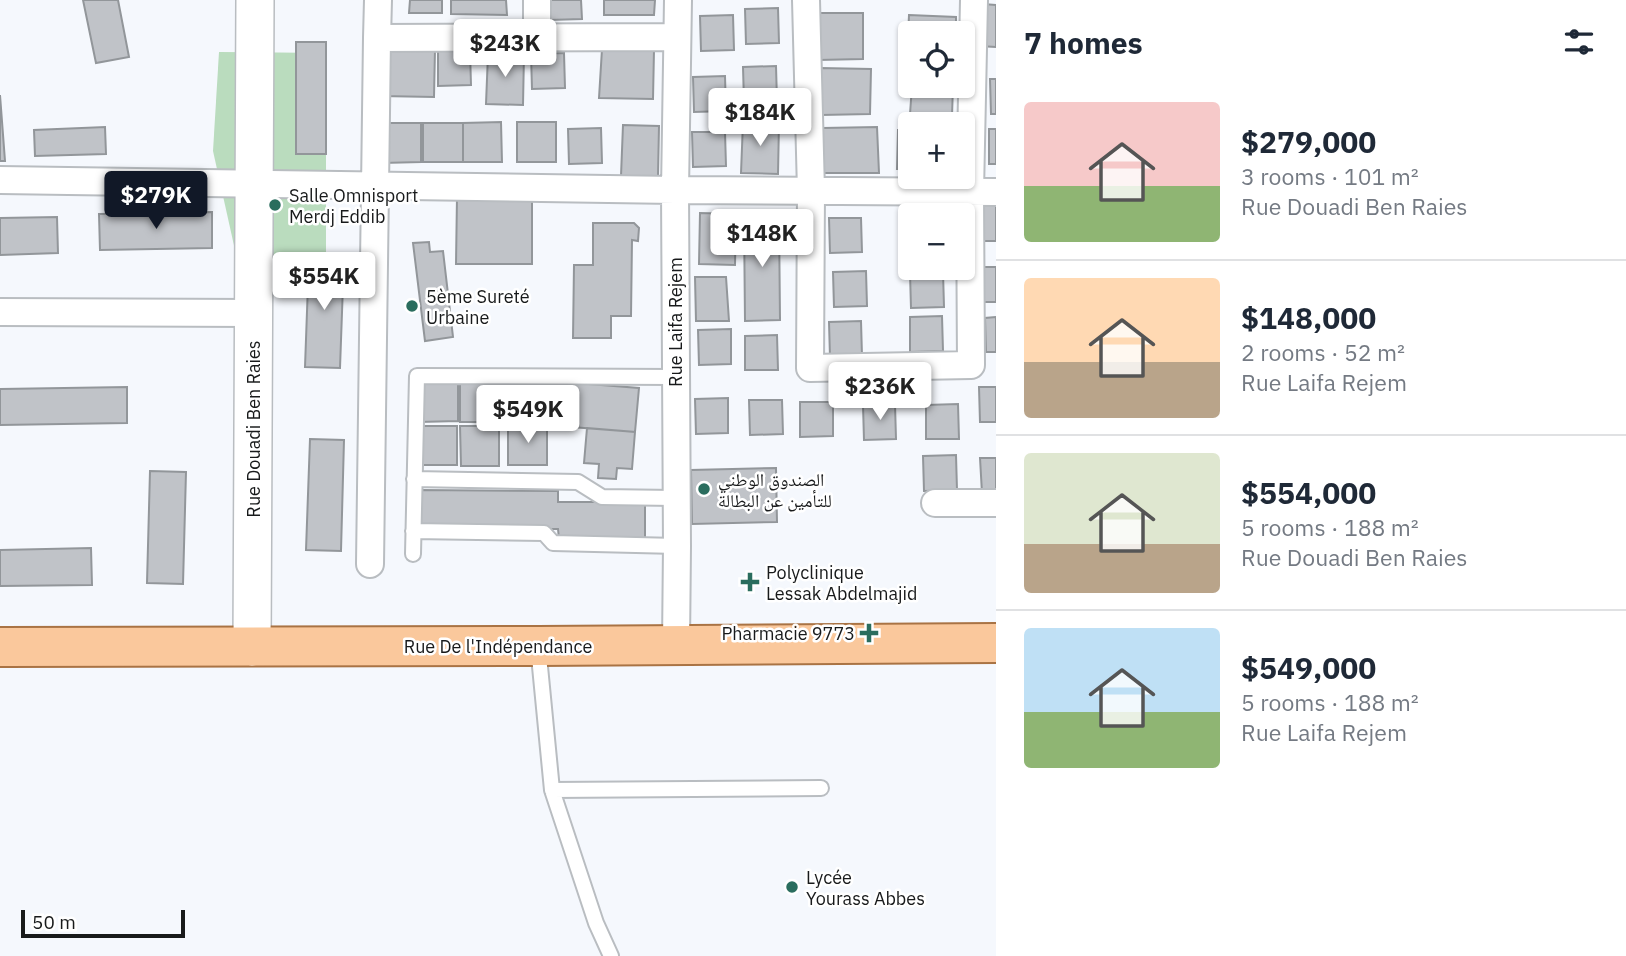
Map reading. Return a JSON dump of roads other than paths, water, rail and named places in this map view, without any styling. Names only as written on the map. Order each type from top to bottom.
[{"type":"main road","name":"Rue De l'Indépendance","points":[[0,647],[996,643]]},
{"type":"street","name":"Rue Douadi Ben Raies","points":[[253,647],[255,0]]},
{"type":"street","points":[[370,564],[378,0]]},
{"type":"street","points":[[537,0],[537,37]]},
{"type":"street","name":"Rue Laifa Rejem","points":[[676,644],[675,190],[678,0]]},
{"type":"street","points":[[806,0],[811,191],[810,368],[971,365],[983,192],[974,0]]},
{"type":"street","points":[[377,38],[677,37]]},
{"type":"street","points":[[0,180],[983,192]]},
{"type":"street","points":[[0,312],[254,313]]},
{"type":"street","points":[[935,503],[996,503]]},
{"type":"lane","points":[[413,554],[417,376],[675,377]]},
{"type":"lane","points":[[414,479],[578,482],[602,497],[675,498]]},
{"type":"lane","points":[[413,531],[544,533],[553,543],[677,545]]},
{"type":"lane","points":[[538,646],[552,790],[596,923],[611,956]]},
{"type":"lane","points":[[552,790],[821,788]]},
{"type":"place","name":"Salle Omnisport Merdj Eddib","points":[[275,205]]},
{"type":"place","name":"5ème Sureté Urbaine","points":[[412,306]]},
{"type":"place","name":"الصندوق الوطني للتأمين عن البطالة","points":[[704,489]]},
{"type":"place","name":"Polyclinique Lessak Abdelmajid","points":[[750,582]]},
{"type":"place","name":"Pharmacie 9773","points":[[869,633]]},
{"type":"place","name":"Lycée Yourass Abbes","points":[[792,887]]}]
